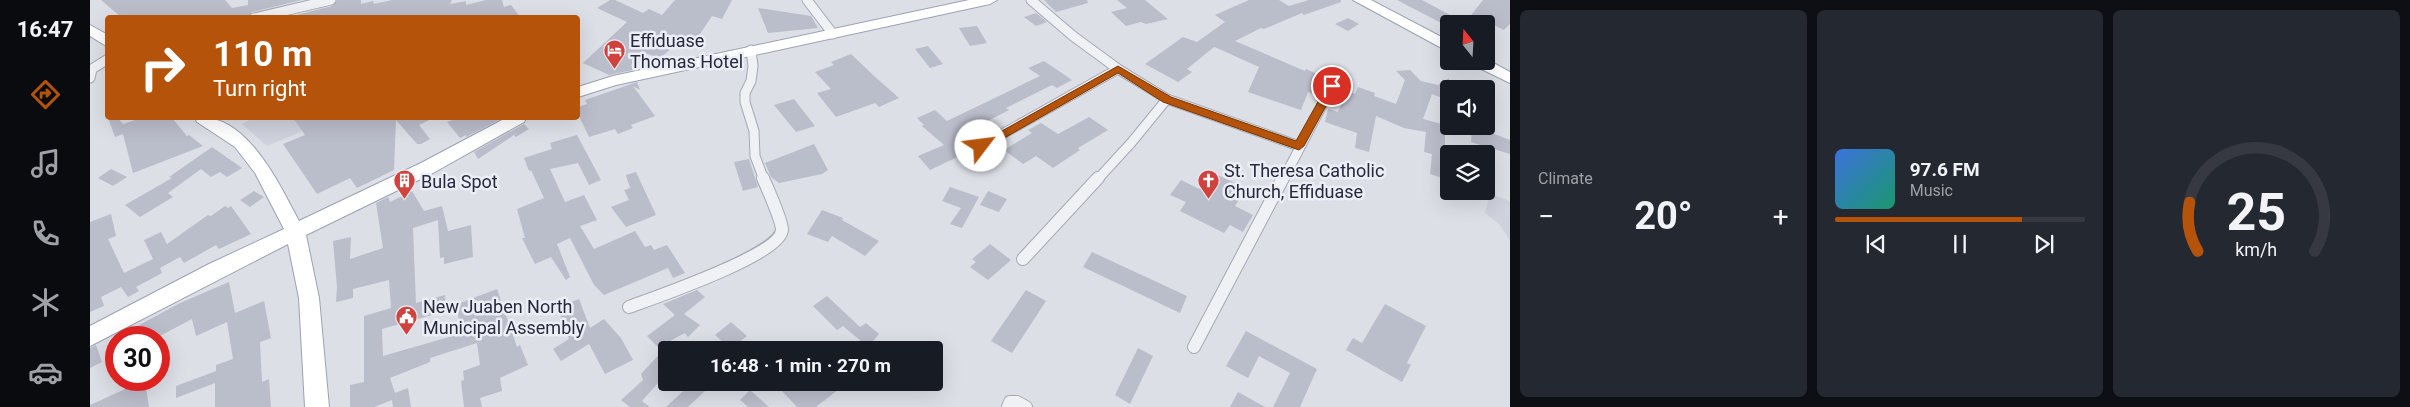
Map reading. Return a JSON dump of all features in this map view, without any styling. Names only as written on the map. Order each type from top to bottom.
[{"type":"main road","points":[[580,91],[751,50],[990,0]]},
{"type":"main road","points":[[1360,0],[1440,42]]},
{"type":"main road","points":[[90,29],[105,41]]},
{"type":"main road","points":[[1494,70],[1510,78]]},
{"type":"main road","points":[[206,120],[240,143],[262,169],[296,233],[309,298],[317,407]]},
{"type":"main road","points":[[90,337],[216,270],[296,233],[427,168],[514,120]]},
{"type":"street","points":[[267,15],[331,0]]},
{"type":"street","points":[[807,0],[833,34]]},
{"type":"street","points":[[1031,0],[1073,36],[1118,69],[1167,99],[1299,146]]},
{"type":"street","points":[[630,306],[690,285],[764,250],[779,239],[782,229],[755,156],[754,131],[745,102],[745,93],[751,81],[751,50]]},
{"type":"street","points":[[90,78],[92,69],[105,62]]},
{"type":"street","points":[[981,146],[1118,69]]},
{"type":"street","points":[[1194,347],[1332,86]]},
{"type":"street","points":[[1023,259],[1131,143],[1167,99]]},
{"type":"street","points":[[1008,407],[1010,402],[1017,402],[1026,407]]},
{"type":"shaded area","points":[[249,120],[329,120],[267,146],[242,124]]},
{"type":"shaded area","points":[[1495,196],[1510,201],[1510,241],[1500,225],[1485,213],[1488,200],[1495,200]]},
{"type":"building","points":[[101,0],[225,0],[232,8],[248,5],[248,0],[302,0],[252,12],[250,15],[118,15]]},
{"type":"building","points":[[337,0],[361,0],[361,4],[373,1],[374,4],[392,0],[452,0],[450,4],[466,1],[466,5],[486,0],[502,0],[504,7],[511,5],[519,15],[297,15],[332,6]]},
{"type":"building","points":[[610,0],[615,0],[643,13],[649,9],[662,15],[675,0],[732,0],[722,19],[712,16],[694,43],[680,41],[660,58],[645,53],[631,65],[633,70],[609,75],[583,63],[627,22],[597,8]]},
{"type":"building","points":[[1044,0],[1087,0],[1088,3],[1056,12]]},
{"type":"building","points":[[1117,0],[1145,0],[1168,19],[1126,26],[1111,12],[1127,8]]},
{"type":"building","points":[[1249,0],[1279,0],[1289,6],[1309,0],[1341,0],[1341,2],[1304,15],[1302,13],[1264,29],[1261,28],[1235,41],[1326,78],[1313,94],[1308,92],[1301,110],[1248,92],[1259,67],[1214,47],[1187,69],[1192,72],[1178,82],[1145,64],[1183,37],[1197,42],[1225,22],[1215,15]]},
{"type":"building","points":[[1397,0],[1422,0],[1450,15],[1440,15],[1440,22]]},
{"type":"building","points":[[1483,0],[1510,0],[1510,24],[1504,30],[1495,26],[1495,15],[1471,15]]},
{"type":"building","points":[[758,8],[811,16],[818,28],[768,33]]},
{"type":"building","points":[[1036,13],[1047,22],[1036,26],[1024,17]]},
{"type":"building","points":[[1348,18],[1359,24],[1348,31],[1335,24]]},
{"type":"building","points":[[977,26],[987,43],[970,46],[959,28]]},
{"type":"building","points":[[928,46],[943,64],[930,68],[915,49]]},
{"type":"building","points":[[851,54],[899,98],[879,107],[875,103],[836,117],[817,93],[831,89],[815,72],[834,65],[831,62]]},
{"type":"building","points":[[1044,61],[1072,80],[1057,88],[1052,85],[1006,108],[1009,110],[962,134],[964,135],[957,139],[970,151],[930,170],[918,156],[944,145],[922,126],[924,125],[917,118],[935,110],[947,121],[1040,76],[1028,68]]},
{"type":"building","points":[[1410,70],[1421,81],[1438,85],[1440,84],[1440,97],[1432,94],[1423,119],[1440,124],[1440,135],[1445,135],[1445,145],[1440,145],[1440,177],[1430,174],[1432,154],[1424,152],[1426,132],[1404,128],[1376,116],[1369,152],[1355,148],[1357,133],[1325,122],[1328,109],[1338,112],[1347,91],[1355,94],[1358,87],[1375,93],[1374,96],[1396,104],[1405,80],[1396,71]]},
{"type":"building","points":[[637,82],[640,90],[633,86],[655,116],[631,125],[633,128],[618,134],[615,129],[589,137],[580,118],[580,106],[587,104],[585,100]]},
{"type":"building","points":[[794,99],[815,126],[796,132],[774,105]]},
{"type":"building","points":[[1089,117],[1108,130],[1078,148],[1080,150],[1053,168],[1036,156],[1023,164],[1004,150],[1032,133],[1028,130],[1041,123],[1058,134]]},
{"type":"building","points":[[109,120],[120,120],[123,124],[135,120],[174,120],[187,136],[189,135],[203,146],[133,173],[123,134],[115,137]]},
{"type":"building","points":[[294,120],[396,120],[394,170],[357,188],[350,178],[317,194],[283,144],[305,135]]},
{"type":"building","points":[[396,120],[429,120],[419,125],[430,139],[417,144]]},
{"type":"building","points":[[452,120],[499,120],[466,137],[466,135],[460,138],[447,122]]},
{"type":"building","points":[[524,124],[529,129],[516,137],[514,135],[478,159],[474,152]]},
{"type":"building","points":[[1495,134],[1510,140],[1510,154],[1495,149],[1495,145],[1481,145],[1471,142],[1472,135]]},
{"type":"building","points":[[577,135],[601,180],[589,185],[578,163],[550,169],[565,202],[584,195],[597,220],[580,226],[594,249],[635,231],[645,247],[651,245],[654,250],[667,245],[685,273],[673,278],[668,268],[604,295],[594,285],[570,238],[557,244],[570,277],[566,280],[551,257],[535,264],[522,238],[525,238],[517,209],[544,198],[524,158],[552,149],[550,143]]},
{"type":"building","points":[[814,144],[828,170],[822,174],[779,183],[771,177],[765,163]]},
{"type":"building","points":[[212,147],[242,168],[227,177],[220,172],[211,177],[201,169],[168,193],[173,197],[140,217],[125,205],[172,178],[169,177]]},
{"type":"building","points":[[749,159],[758,187],[743,191],[734,162]]},
{"type":"building","points":[[111,169],[127,177],[113,186],[98,178]]},
{"type":"building","points":[[636,172],[656,215],[626,227],[611,207],[629,200],[624,190],[630,188],[626,175]]},
{"type":"building","name":"St. Theresa Catholic Church, Effiduase","points":[[1211,172],[1246,188],[1235,206],[1253,215],[1243,232],[1230,225],[1224,233],[1180,211],[1186,202],[1170,195],[1181,180],[1199,189]]},
{"type":"building","points":[[950,187],[979,197],[962,228],[950,224],[961,208],[942,201]]},
{"type":"building","points":[[254,191],[264,197],[250,207],[240,200]]},
{"type":"building","points":[[412,191],[424,211],[442,206],[448,231],[471,225],[473,257],[444,264],[444,257],[440,258],[438,220],[413,228],[416,303],[445,295],[446,311],[382,329],[383,356],[463,333],[455,305],[497,289],[517,347],[520,345],[528,365],[500,378],[502,391],[480,398],[482,407],[464,407],[461,381],[464,380],[463,371],[480,365],[477,343],[430,358],[430,362],[390,378],[395,393],[408,388],[411,407],[393,407],[392,400],[374,407],[350,407],[350,385],[364,382],[364,316],[391,308],[389,280],[353,289],[353,298],[336,302],[337,287],[333,241],[351,237],[350,259],[383,248],[376,203],[388,197],[390,202]]},
{"type":"building","points":[[988,191],[1007,199],[999,212],[980,205]]},
{"type":"building","points":[[225,206],[228,208],[231,206],[251,234],[219,249],[216,245],[184,263],[180,257],[160,268],[162,273],[136,287],[139,291],[128,297],[121,287],[101,297],[104,306],[90,312],[90,222],[111,214],[116,236],[108,239],[124,273],[153,259],[144,240],[161,232],[167,244],[208,215],[211,216]]},
{"type":"building","points":[[822,210],[843,218],[842,220],[879,241],[865,256],[832,236],[828,242],[807,234]]},
{"type":"building","points":[[990,244],[1011,260],[988,280],[970,267],[976,262],[972,259]]},
{"type":"building","points":[[1092,252],[1187,296],[1180,313],[1083,267]]},
{"type":"building","points":[[229,282],[235,313],[264,301],[271,338],[260,342],[262,382],[269,379],[271,407],[215,407],[215,383],[176,398],[176,386],[216,371],[216,365],[233,359],[227,322],[196,336],[192,319],[170,331],[170,326],[137,326],[180,303]]},
{"type":"building","points":[[697,290],[705,297],[684,314],[700,325],[688,337],[685,333],[670,341],[658,341],[658,347],[647,336],[675,315],[663,304]]},
{"type":"building","points":[[1026,290],[1046,301],[1012,353],[991,341]]},
{"type":"building","points":[[827,296],[860,327],[866,323],[879,334],[873,341],[861,341],[843,326],[837,330],[813,306]]},
{"type":"building","points":[[579,299],[590,328],[604,319],[621,338],[633,360],[605,374],[589,344],[561,361],[553,349],[569,339],[557,307]]},
{"type":"building","points":[[1385,304],[1426,326],[1407,363],[1411,365],[1402,382],[1346,350],[1353,338],[1362,343]]},
{"type":"building","points":[[731,322],[747,336],[740,341],[721,341],[715,335]]},
{"type":"building","points":[[1246,331],[1317,369],[1300,407],[1273,407],[1290,373],[1259,356],[1248,378],[1226,366]]},
{"type":"building","points":[[96,345],[102,362],[90,368],[90,348]]},
{"type":"building","points":[[1138,348],[1153,356],[1130,404],[1115,395]]},
{"type":"building","points":[[658,356],[658,383],[642,401],[650,407],[630,407],[621,400],[643,380],[641,374]]},
{"type":"building","points":[[121,391],[147,391],[149,407],[90,407],[90,405]]},
{"type":"building","points":[[683,391],[705,391],[688,407],[666,407]]},
{"type":"building","points":[[751,391],[769,407],[748,407],[740,400]]},
{"type":"building","points":[[782,391],[836,391],[816,407],[797,407]]},
{"type":"building","points":[[1238,392],[1265,407],[1230,407]]},
{"type":"place","name":"Effiduase Thomas Hotel","points":[[614,69]]},
{"type":"place","name":"St. Theresa Catholic Church, Effiduase","points":[[1208,199]]},
{"type":"place","name":"Bula Spot","points":[[405,200]]},
{"type":"place","name":"New Juaben North Municipal Assembly","points":[[407,335]]},
{"type":"route","points":[[981,146],[1118,69],[1167,99],[1299,146],[1332,86]]}]
